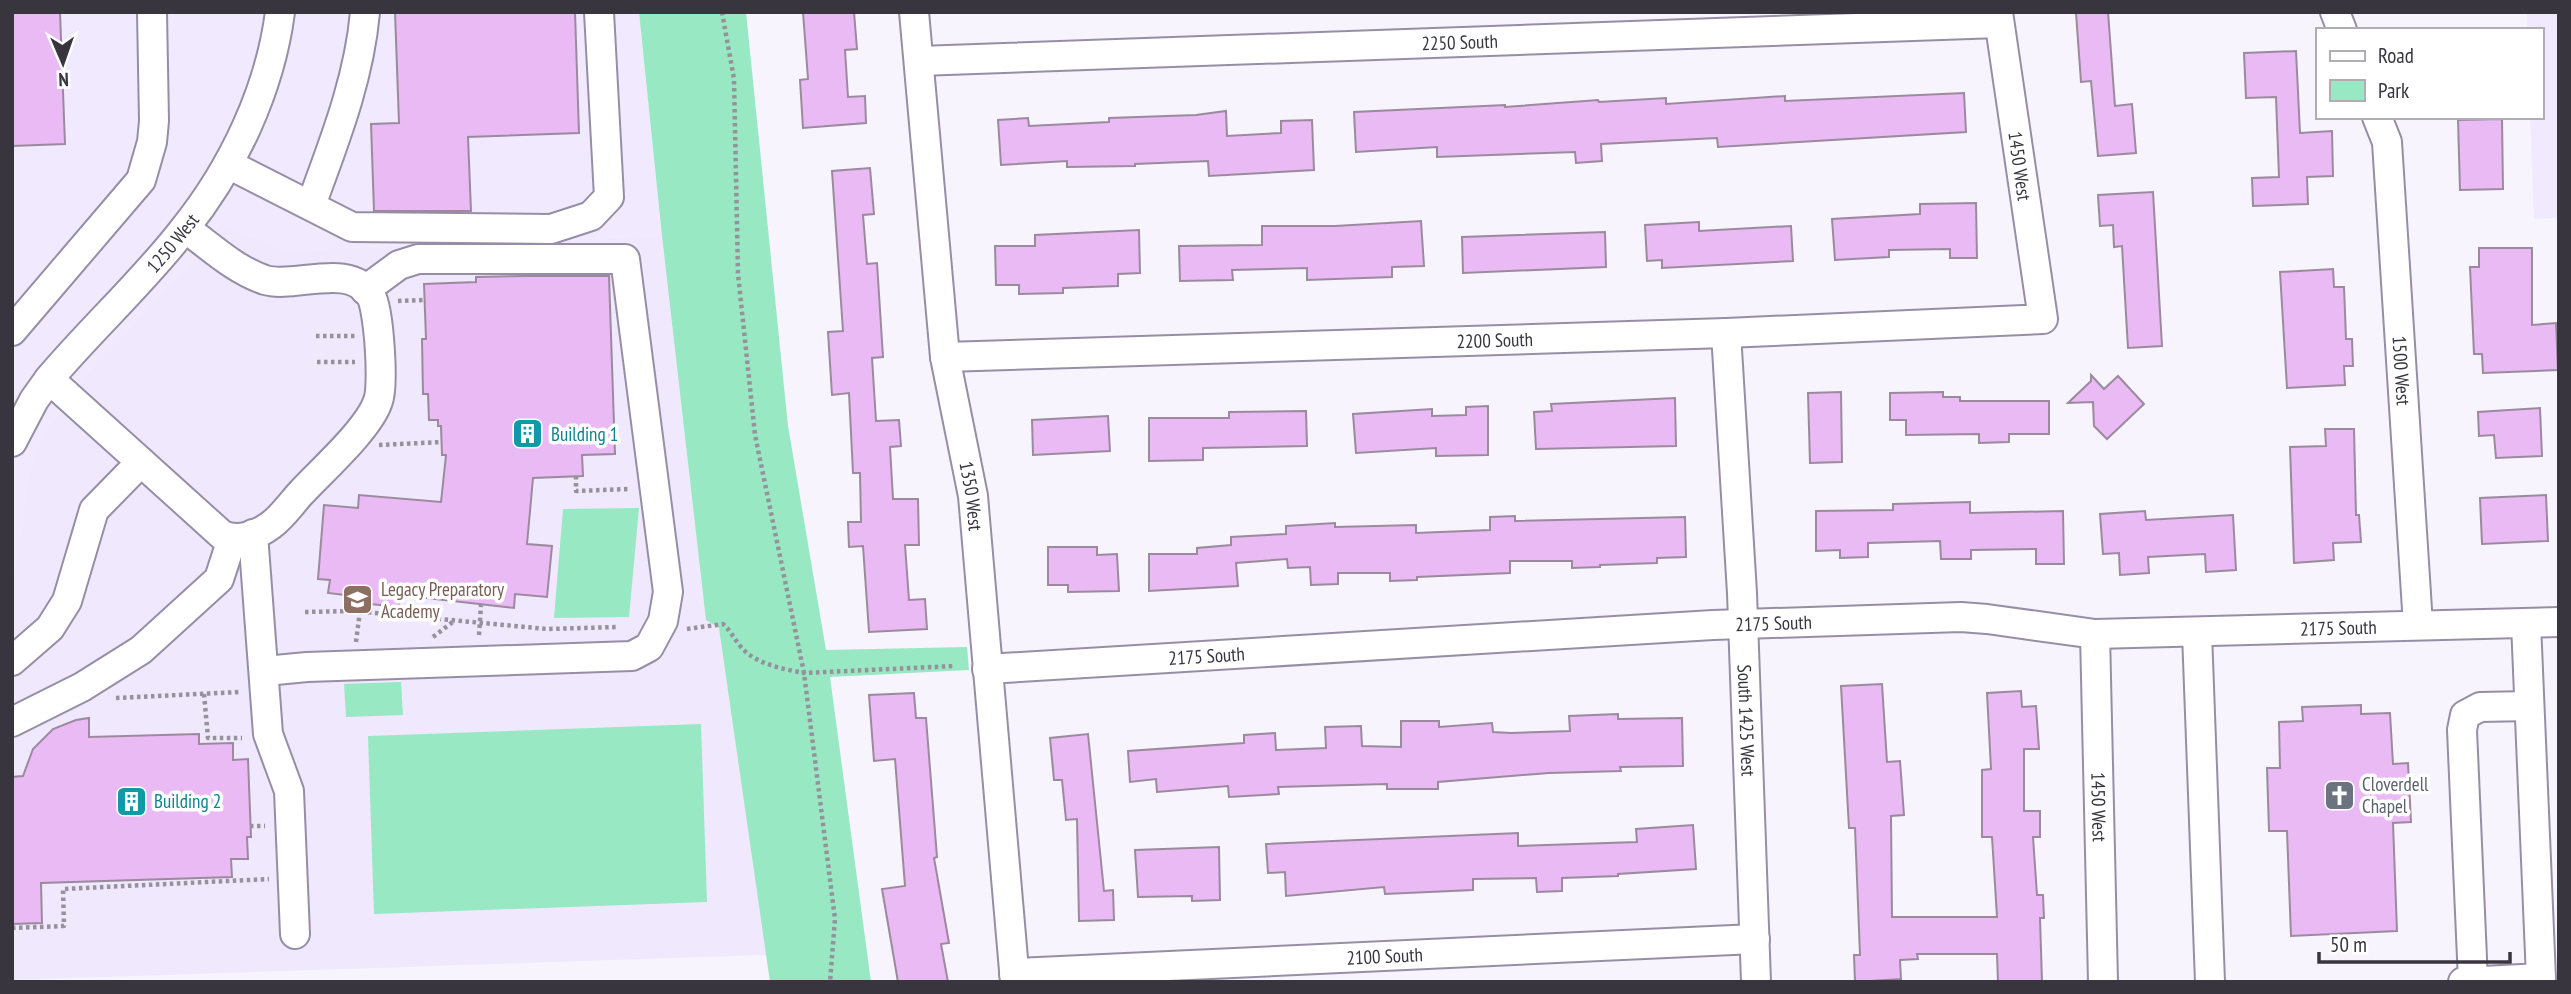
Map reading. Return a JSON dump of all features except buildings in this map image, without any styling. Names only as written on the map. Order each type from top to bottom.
[{"type":"street","points":[[12,331],[141,180],[152,142],[154,121],[152,12]]},
{"type":"street","name":"1250 West","points":[[12,442],[33,400],[48,379],[186,228],[228,164],[256,102],[280,12]]},
{"type":"street","points":[[311,205],[349,99],[362,47],[365,12]]},
{"type":"street","points":[[228,164],[352,227],[551,229],[591,216],[609,197],[599,12]]},
{"type":"street","name":"1350 West","points":[[914,12],[946,357],[972,496],[1015,978]]},
{"type":"street","name":"2250 South","points":[[919,61],[1999,18]]},
{"type":"street","name":"1450 West","points":[[1999,18],[2043,319]]},
{"type":"street","name":"1500 West","points":[[2378,119],[2387,142],[2418,625]]},
{"type":"street","points":[[48,379],[222,534],[243,537],[271,525],[367,421],[379,399],[377,320],[371,295],[350,281],[336,278],[268,281],[240,269],[186,228]]},
{"type":"street","points":[[265,671],[307,667],[632,656],[649,647],[663,621],[668,592],[625,259],[418,260],[399,265],[365,290]]},
{"type":"street","name":"2200 South","points":[[946,357],[1726,333],[2043,319]]},
{"type":"street","name":"South 1425 West","points":[[1726,333],[1742,593],[1741,624],[1756,982]]},
{"type":"street","points":[[12,660],[50,628],[67,601],[94,510],[141,462]]},
{"type":"street","points":[[243,537],[265,671],[268,734],[289,791],[295,934]]},
{"type":"street","points":[[12,722],[82,687],[141,650],[219,579],[243,537]]},
{"type":"street","name":"2175 South","points":[[987,669],[1741,624],[1961,617],[2095,634],[2559,622]]},
{"type":"street","points":[[2463,982],[2541,978],[2526,623]]},
{"type":"street","points":[[2197,633],[2210,982]]},
{"type":"street","name":"1450 West","points":[[2095,634],[2103,982]]},
{"type":"street","points":[[2473,981],[2462,730],[2465,715],[2480,707],[2529,706]]},
{"type":"street","name":"2100 South","points":[[1015,978],[1755,939]]},
{"type":"path","points":[[722,12],[734,79],[738,274],[755,435],[804,673],[835,919],[830,982]]},
{"type":"path","points":[[396,301],[425,300]]},
{"type":"path","points":[[316,336],[356,336]]},
{"type":"path","points":[[317,362],[356,362]]},
{"type":"path","points":[[377,446],[442,442]]},
{"type":"path","points":[[576,476],[576,491],[640,489]]},
{"type":"path","points":[[478,642],[481,605]]},
{"type":"path","points":[[355,645],[360,611]]},
{"type":"path","points":[[305,612],[360,611],[547,629],[626,627]]},
{"type":"path","points":[[677,631],[723,624],[730,629],[742,649],[753,658],[804,673],[955,666]]},
{"type":"path","points":[[105,699],[225,693]]},
{"type":"path","points":[[204,694],[208,738],[244,737]]},
{"type":"path","points":[[12,928],[64,926],[63,889],[273,878]]},
{"type":"shaded area","points":[[12,12],[639,12],[662,236],[282,250],[221,223],[184,269],[89,371],[46,429],[34,455],[27,480],[17,562],[12,579]]},
{"type":"shaded area","points":[[2527,12],[2559,12],[2559,218],[2534,219],[2530,119],[2543,119],[2543,28],[2527,28]]},
{"type":"shaded area","name":"Legacy Preparatory Academy","points":[[221,223],[282,250],[662,236],[706,620],[719,628],[767,955],[12,980],[12,579],[17,562],[27,480],[34,455],[46,429],[89,371],[184,269]]},
{"type":"green space","points":[[639,12],[746,12],[788,426],[826,650],[967,647],[969,670],[830,677],[871,982],[770,982],[719,628],[706,620]]},
{"type":"green space","points":[[639,508],[629,617],[554,618],[563,509]]},
{"type":"green space","points":[[401,682],[403,715],[346,717],[344,684]]},
{"type":"green space","points":[[701,724],[707,902],[374,914],[368,736]]},
{"type":"place","name":"Building 1","points":[[528,434]]},
{"type":"place","name":"Legacy Preparatory Academy","points":[[358,600]]},
{"type":"place","name":"Cloverdell Chapel","points":[[2339,795]]},
{"type":"place","name":"Building 2","points":[[131,801]]}]
